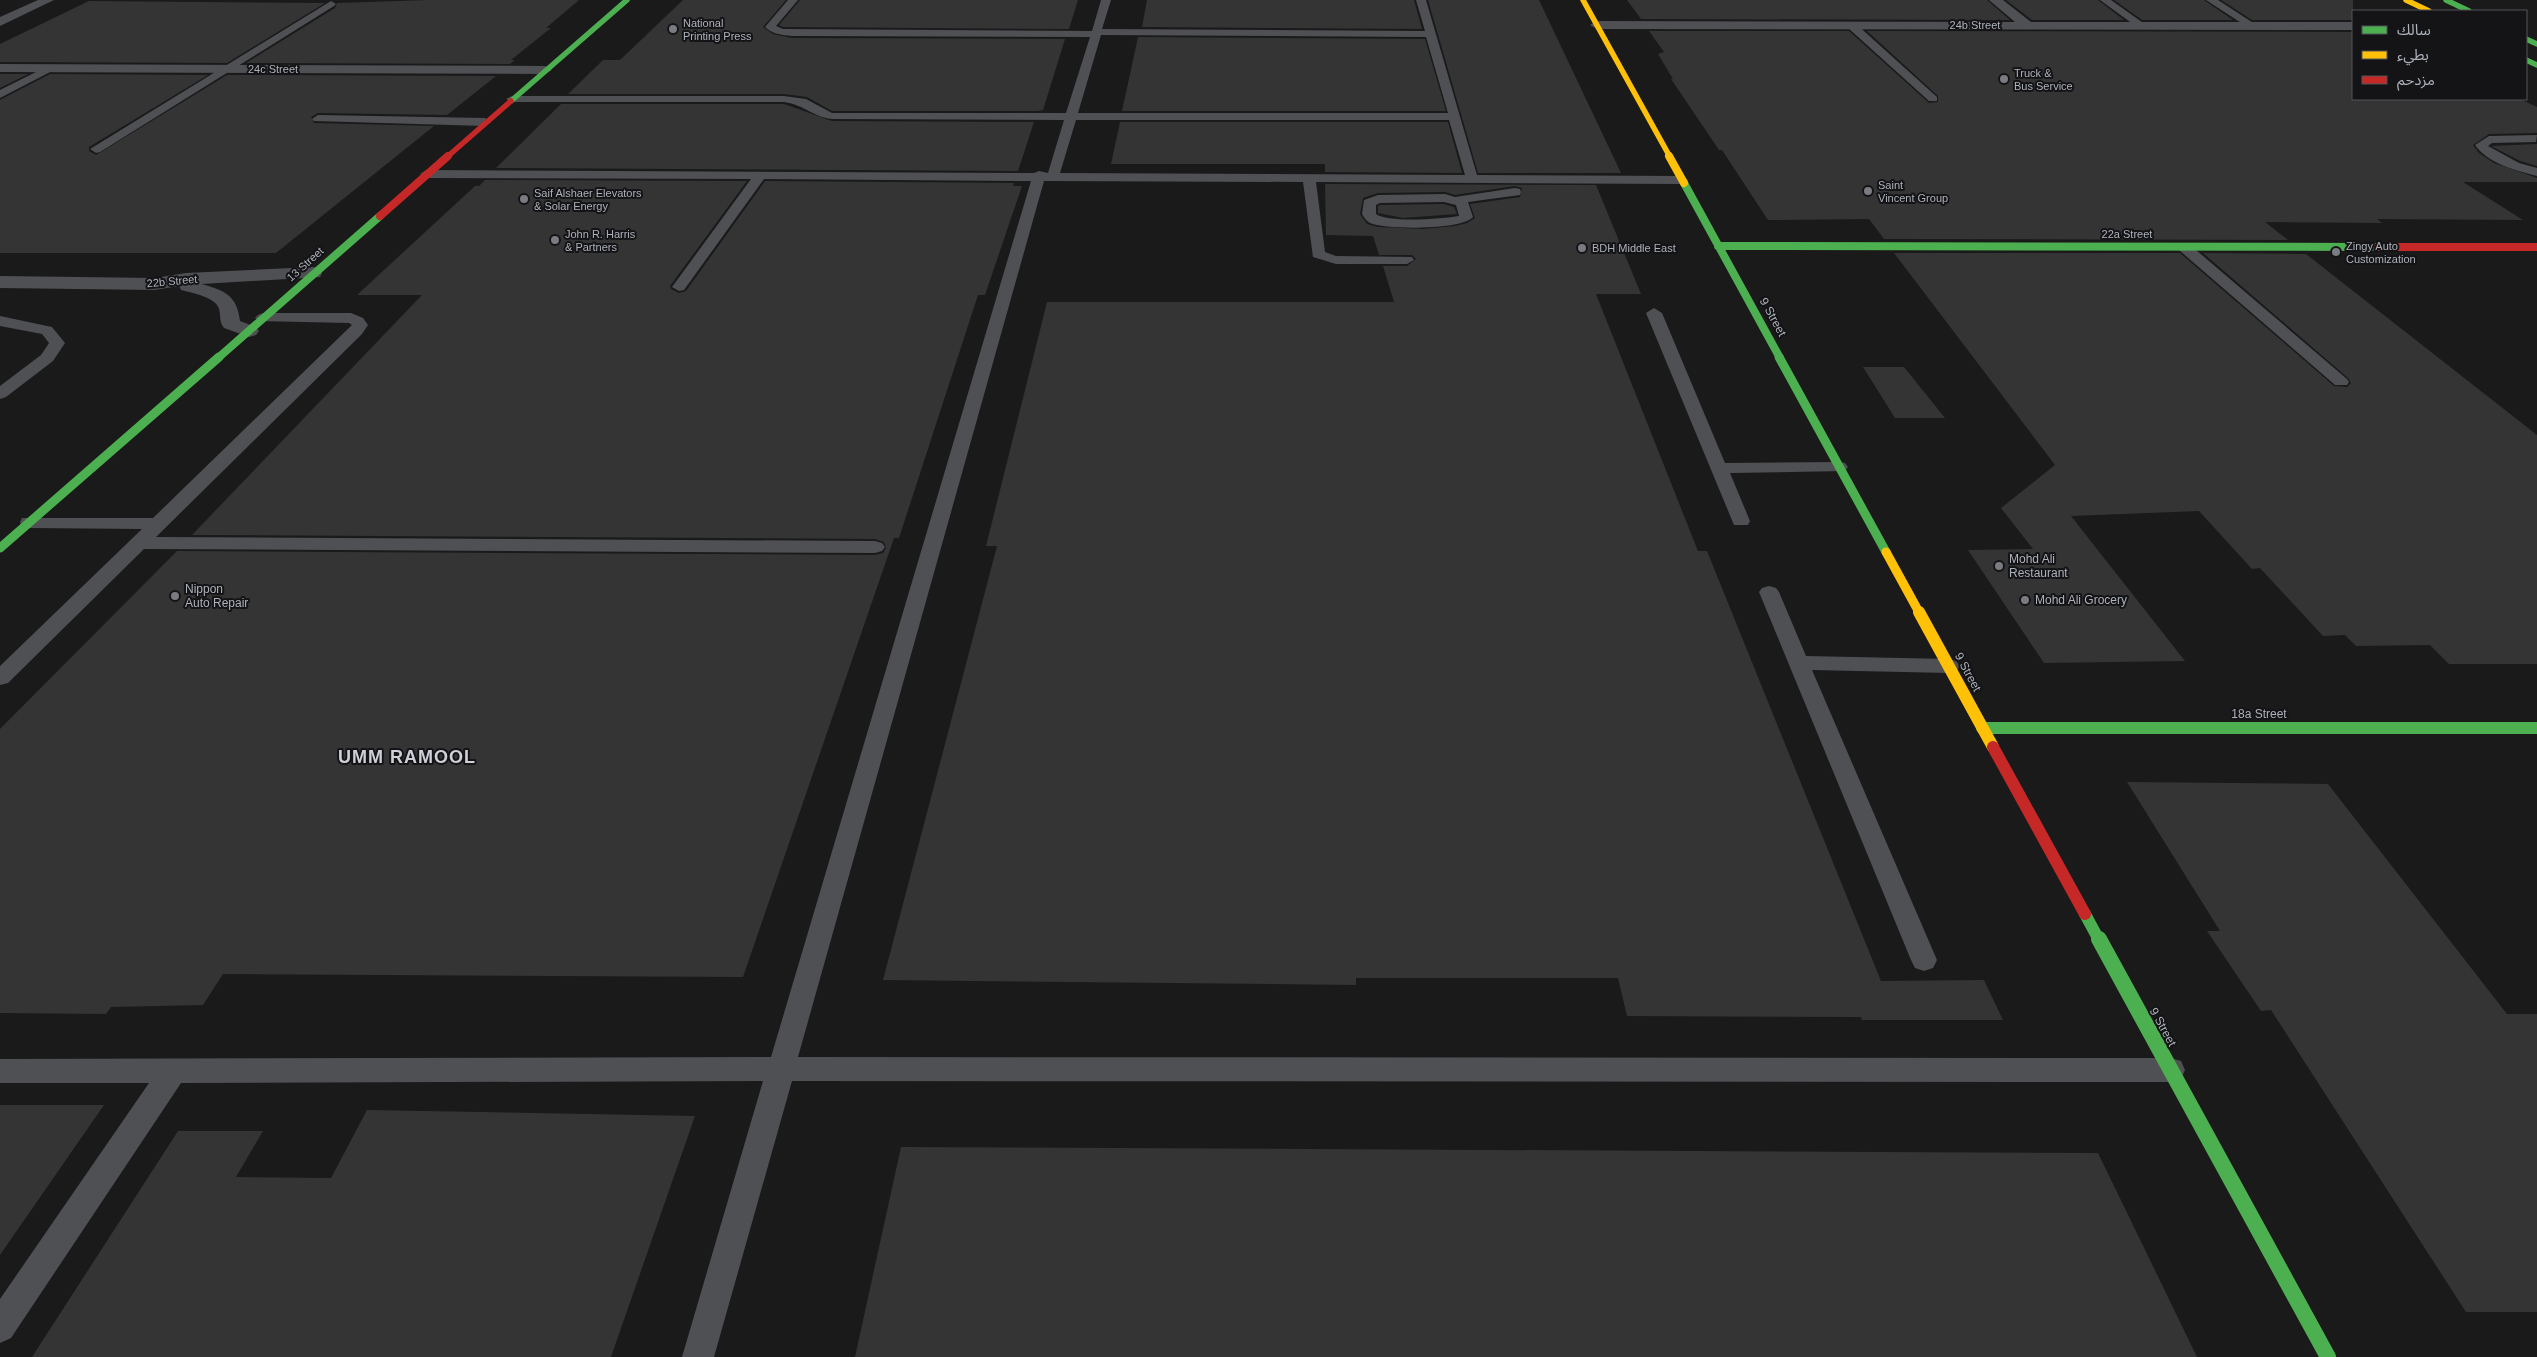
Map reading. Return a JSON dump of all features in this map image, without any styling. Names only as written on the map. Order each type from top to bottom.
[{"type":"street","points":[[0,22],[48,0]]},
{"type":"street","name":"13 Street","points":[[0,548],[485,122],[627,0]]},
{"type":"street","name":"9 Street","points":[[1583,0],[2328,1357]]},
{"type":"street","points":[[1995,0],[2027,25]]},
{"type":"street","points":[[2406,0],[2427,10]]},
{"type":"street","points":[[2446,0],[2467,10]]},
{"type":"street","points":[[0,7],[33,7]]},
{"type":"street","name":"24b Street","points":[[1597,25],[2352,26]]},
{"type":"street","name":"24c Street","points":[[0,68],[545,70]]},
{"type":"street","name":"22a Street","points":[[1718,246],[2537,247]]},
{"type":"street","name":"22b Street","points":[[0,282],[155,284],[186,279],[313,273]]},
{"type":"street","points":[[155,284],[188,286],[299,286]]},
{"type":"street","points":[[188,286],[223,300],[228,308],[231,324],[256,324]]},
{"type":"street","name":"18a Street","points":[[1982,728],[2537,728]]},
{"type":"lane","points":[[793,0],[770,27],[773,30],[802,33],[1431,34]]},
{"type":"lane","points":[[698,1357],[781,1069],[1046,176],[1070,117],[1106,0]]},
{"type":"lane","points":[[1421,0],[1472,179]]},
{"type":"lane","points":[[2105,0],[2141,25]]},
{"type":"lane","points":[[2211,0],[2253,26]]},
{"type":"lane","points":[[96,149],[331,4]]},
{"type":"lane","points":[[1851,25],[1934,99]]},
{"type":"lane","points":[[0,94],[50,68]]},
{"type":"lane","points":[[512,99],[784,100],[802,101],[820,113],[832,116],[1454,117]]},
{"type":"lane","points":[[318,119],[485,122]]},
{"type":"lane","points":[[2536,138],[2489,140],[2481,145],[2483,148],[2515,166],[2537,172]]},
{"type":"lane","points":[[426,174],[1472,179],[1686,186]]},
{"type":"lane","points":[[679,287],[760,176]]},
{"type":"lane","points":[[1308,178],[1318,254],[1325,258],[1336,260],[1407,260]]},
{"type":"lane","points":[[1458,200],[1464,206],[1466,216],[1460,221],[1453,222],[1379,221],[1370,217],[1368,206],[1373,201],[1384,199],[1445,198],[1458,200],[1488,194],[1521,191],[1686,186]]},
{"type":"lane","points":[[2184,247],[2341,382]]},
{"type":"lane","points":[[1654,313],[1741,521]]},
{"type":"lane","points":[[0,678],[357,331],[360,325],[358,321],[351,318],[256,324]]},
{"type":"lane","points":[[0,322],[47,330],[56,343],[47,358],[0,394]]},
{"type":"lane","points":[[1719,468],[1839,467]]},
{"type":"lane","points":[[29,522],[158,524]]},
{"type":"lane","points":[[138,544],[875,547]]},
{"type":"lane","points":[[1769,592],[1924,960]]},
{"type":"lane","points":[[1799,663],[1949,666]]},
{"type":"lane","points":[[0,1071],[781,1069],[2171,1070]]},
{"type":"lane","points":[[0,1327],[174,1070]]},
{"type":"building","points":[[428,0],[579,0],[546,28],[551,28],[511,60],[515,60],[510,64],[246,63],[335,8],[337,3]]},
{"type":"building","points":[[683,0],[786,0],[763,27],[773,34],[792,38],[1065,39],[1043,110],[1038,111],[832,111],[807,97],[784,94],[568,94],[603,60],[620,60]]},
{"type":"building","points":[[800,0],[1078,0],[1069,29],[783,27],[779,25]]},
{"type":"building","points":[[1147,0],[1414,0],[1422,29],[1142,27]]},
{"type":"building","points":[[1428,0],[1539,0],[1621,173],[1478,173]]},
{"type":"building","points":[[1627,0],[1987,0],[2010,20],[1641,19]]},
{"type":"building","points":[[2006,0],[2098,0],[2124,20],[2032,20]]},
{"type":"building","points":[[2114,0],[2204,0],[2233,20],[2142,20]]},
{"type":"building","points":[[2221,0],[2353,0],[2352,20],[2252,20]]},
{"type":"building","points":[[89,1],[325,3],[227,63],[0,62],[0,44]]},
{"type":"building","points":[[1649,31],[1849,31],[1929,103],[1938,102],[1938,96],[1867,31],[2352,32],[2352,100],[2522,100],[2537,107],[2537,133],[2489,134],[2473,145],[2479,153],[2494,163],[2537,178],[2537,182],[2463,182],[2523,220],[2377,219],[2382,223],[2265,222],[2288,240],[1884,239],[1869,219],[1768,220],[1722,150],[1719,150],[1671,79],[1673,79],[1658,54],[1664,52]]},
{"type":"building","points":[[1138,37],[1425,39],[1446,111],[1122,111]]},
{"type":"building","points":[[0,74],[28,74],[0,88]]},
{"type":"building","points":[[50,74],[208,75],[89,147],[89,151],[96,155],[227,75],[496,76],[447,115],[318,113],[311,117],[314,123],[434,126],[276,253],[0,253],[0,100]]},
{"type":"building","points":[[561,104],[784,104],[832,121],[1034,122],[1018,171],[496,168]]},
{"type":"building","points":[[1120,122],[1448,122],[1462,173],[1325,172],[1325,164],[1111,164]]},
{"type":"building","points":[[2537,144],[2537,166],[2520,161],[2491,146]]},
{"type":"building","points":[[485,180],[747,181],[670,286],[671,289],[679,293],[686,291],[765,181],[1014,183],[1013,186],[1022,186],[985,295],[978,295],[899,538],[894,538],[743,977],[223,974],[203,1005],[111,1007],[106,1014],[0,1013],[0,729],[177,551],[875,555],[883,553],[886,548],[884,542],[875,539],[192,535],[422,295],[357,295],[475,186],[479,186]]},
{"type":"building","points":[[1325,184],[1596,185],[1641,294],[1596,294],[1698,551],[1707,551],[1881,981],[1984,980],[2003,1020],[1627,1016],[1618,978],[1356,978],[1356,985],[883,980],[997,546],[986,546],[1047,302],[1394,302],[1383,266],[1407,266],[1416,259],[1412,255],[1379,255],[1373,236],[1326,235]],"holes":[[[1515,186],[1522,188],[1520,197],[1470,204],[1475,218],[1467,223],[1455,226],[1423,229],[1378,227],[1367,224],[1360,214],[1363,198],[1378,193],[1445,192],[1455,195]]]},
{"type":"building","points":[[1444,204],[1454,207],[1457,214],[1403,218],[1378,213],[1378,206],[1380,205]]},
{"type":"building","points":[[1894,253],[2180,253],[2334,386],[2347,387],[2351,383],[2348,378],[2203,253],[2306,254],[2537,435],[2537,664],[2449,664],[2430,645],[2356,646],[2345,635],[2323,636],[2260,568],[2252,569],[2199,511],[2071,516],[2185,661],[2044,663],[1968,550],[2033,549],[2001,508],[2055,465]]},
{"type":"building","points":[[1863,367],[1904,367],[1945,418],[1895,418]]},
{"type":"building","points":[[2127,782],[2328,784],[2507,1014],[2537,1014],[2537,1312],[2466,1312],[2271,1010],[2261,1011],[2207,931],[2220,931]]},
{"type":"building","points":[[0,1105],[104,1105],[0,1255]]},
{"type":"building","points":[[367,1110],[695,1116],[611,1357],[32,1357],[178,1131],[263,1131],[236,1177],[331,1178]]},
{"type":"building","points":[[901,1147],[2098,1153],[2197,1357],[855,1357]]},
{"type":"traffic: fast","points":[[511,101],[627,0]]},
{"type":"traffic: fast","points":[[2446,0],[2467,10]]},
{"type":"traffic: fast","points":[[2527,39],[2537,44]]},
{"type":"traffic: fast","points":[[2527,60],[2537,65]]},
{"type":"traffic: fast","points":[[1684,183],[1886,552]]},
{"type":"traffic: fast","points":[[0,548],[380,216]]},
{"type":"traffic: fast","points":[[1718,246],[2378,247]]},
{"type":"traffic: fast","points":[[1982,728],[2537,728]]},
{"type":"traffic: fast","points":[[2085,914],[2328,1357]]},
{"type":"traffic: slow","points":[[1583,0],[1684,183]]},
{"type":"traffic: slow","points":[[2406,0],[2427,10]]},
{"type":"traffic: slow","points":[[1886,552],[1993,747]]},
{"type":"traffic: jam","points":[[380,216],[511,101]]},
{"type":"traffic: jam","points":[[2378,247],[2537,247]]},
{"type":"traffic: jam","points":[[1993,747],[2085,914]]},
{"type":"place","name":"National Printing Press","points":[[673,29]]},
{"type":"place","name":"Truck & Bus Service","points":[[2004,79]]},
{"type":"place","name":"Saint Vincent Group","points":[[1868,191]]},
{"type":"place","name":"Saif Alshaer Elevators & Solar Energy","points":[[524,199]]},
{"type":"place","name":"John R. Harris & Partners","points":[[555,240]]},
{"type":"place","name":"BDH Middle East","points":[[1582,248]]},
{"type":"place","name":"Zingy Auto Customization","points":[[2336,252]]},
{"type":"place","name":"Mohd Ali Restaurant","points":[[1999,566]]},
{"type":"place","name":"Nippon Auto Repair","points":[[175,596]]},
{"type":"place","name":"Mohd Ali Grocery","points":[[2025,600]]},
{"type":"district","name":"UMM RAMOOL","points":[[407,757]]}]
